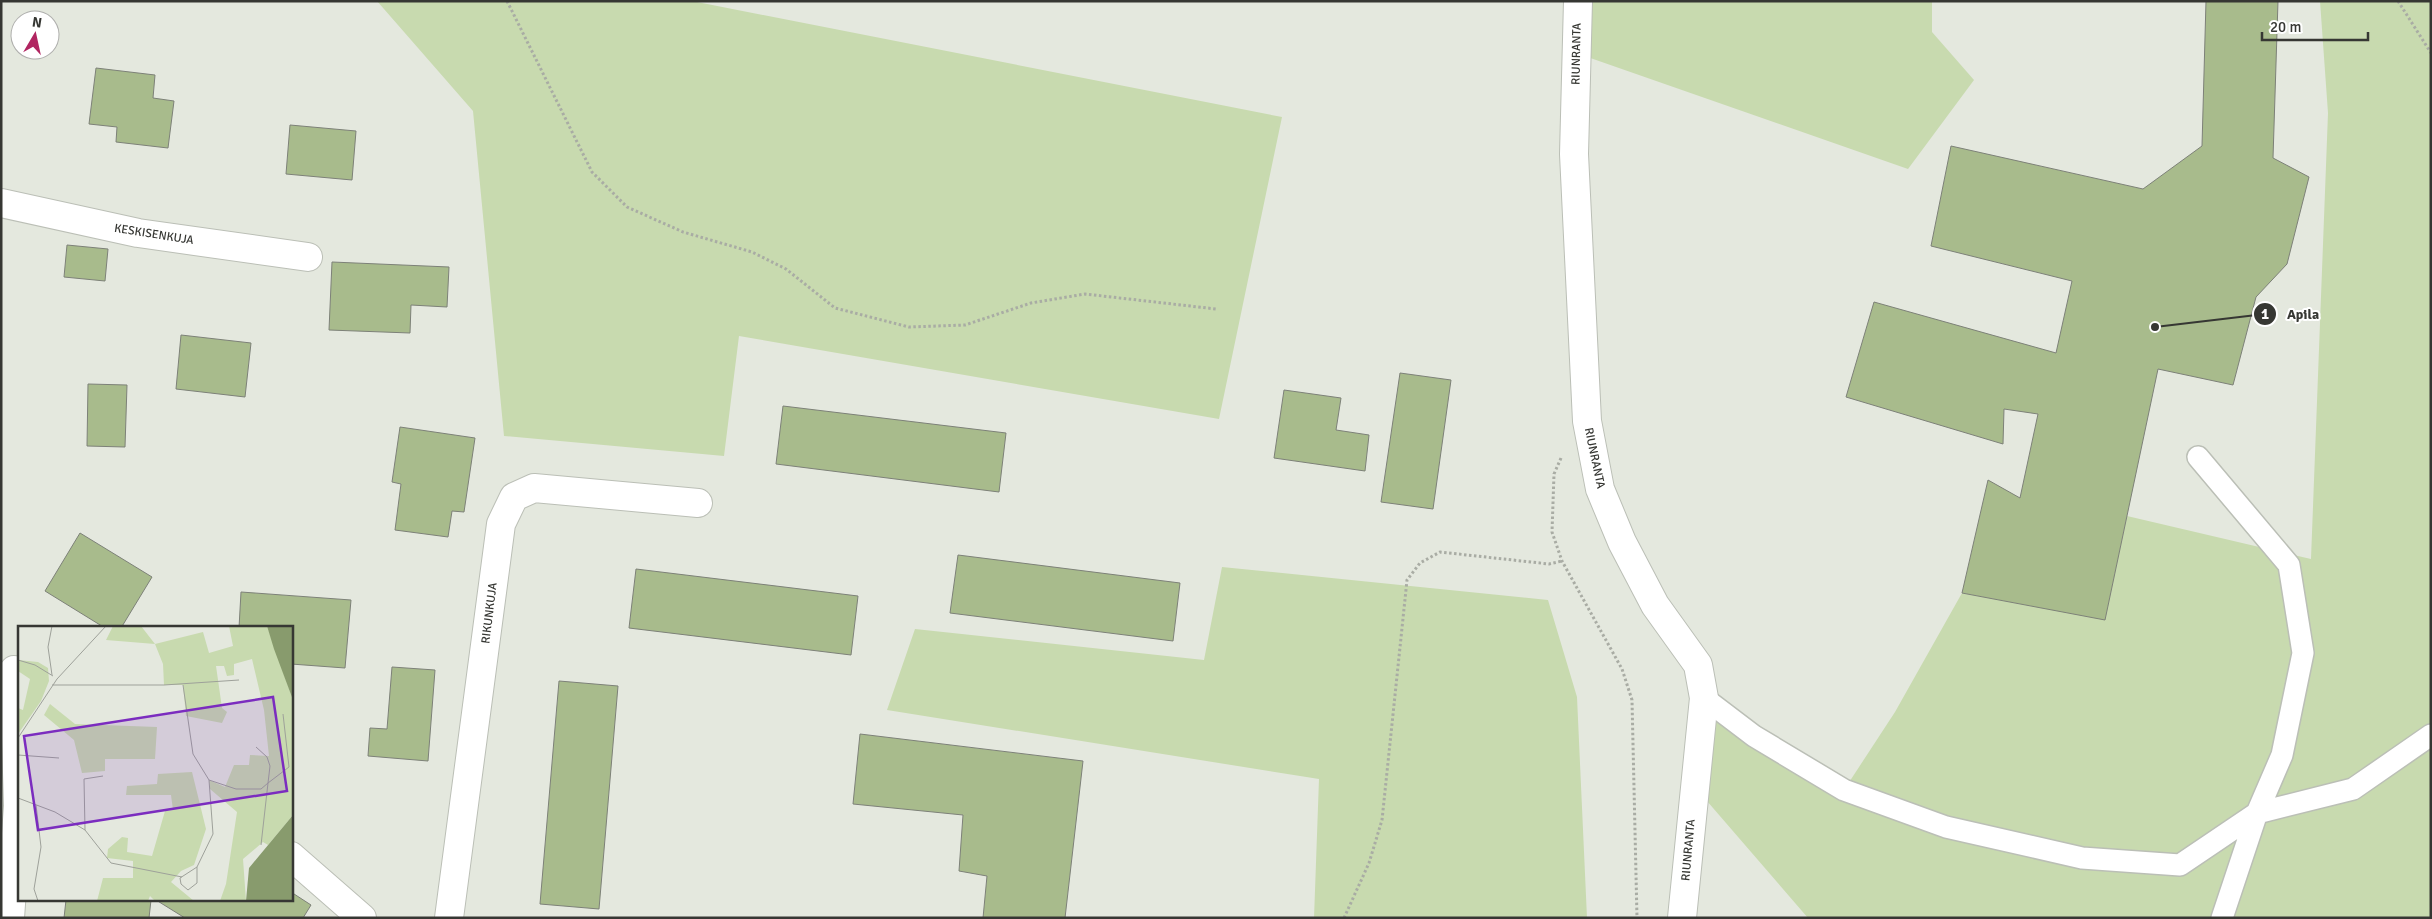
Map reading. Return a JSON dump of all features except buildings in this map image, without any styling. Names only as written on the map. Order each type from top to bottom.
[{"type":"street","name":"RIUNRANTA","points":[[1578,1],[1574,154],[1587,421],[1600,489],[1622,542],[1655,605],[1698,665],[1704,698],[1682,918]]},
{"type":"street","name":"KESKISENKUJA","points":[[1,203],[138,233],[308,257]]},
{"type":"street","name":"RIKUNKUJA","points":[[449,918],[501,524],[514,497],[534,488],[698,503]]},
{"type":"street","points":[[10,918],[18,806],[11,668]]},
{"type":"street","points":[[292,857],[362,918]]},
{"type":"lane","points":[[2198,457],[2289,565],[2303,653],[2282,755],[2257,813],[2222,918]]},
{"type":"lane","points":[[1704,698],[1754,736],[1844,790],[1946,827],[2082,858],[2180,865],[2257,813],[2353,789],[2431,735]]},
{"type":"path","points":[[507,1],[592,172],[627,207],[683,232],[752,252],[786,269],[835,308],[909,326],[965,325],[1032,303],[1085,294],[1216,309]]},
{"type":"path","points":[[2398,1],[2431,53]]},
{"type":"path","points":[[1587,421],[1565,448],[1554,474],[1552,532],[1562,561],[1622,669],[1632,700],[1637,918]]},
{"type":"path","points":[[1344,918],[1370,863],[1382,820],[1407,580],[1420,562],[1440,552],[1549,564],[1562,561]]},
{"type":"green space","points":[[377,1],[692,1],[1282,117],[1219,419],[739,336],[724,456],[504,436],[473,111]]},
{"type":"green space","points":[[1578,1],[1932,1],[1932,32],[1974,80],[1908,169],[1576,53]]},
{"type":"green space","points":[[2320,1],[2431,1],[2431,918],[1808,918],[1694,786],[1704,698],[1844,790],[1895,712],[1962,593],[2105,619],[2127,516],[2311,559],[2328,113]]},
{"type":"green space","points":[[1222,567],[1548,600],[1577,697],[1587,918],[1314,918],[1319,779],[887,710],[915,629],[1204,660]]},
{"type":"place","name":"Apila","points":[[2155,327]]}]
